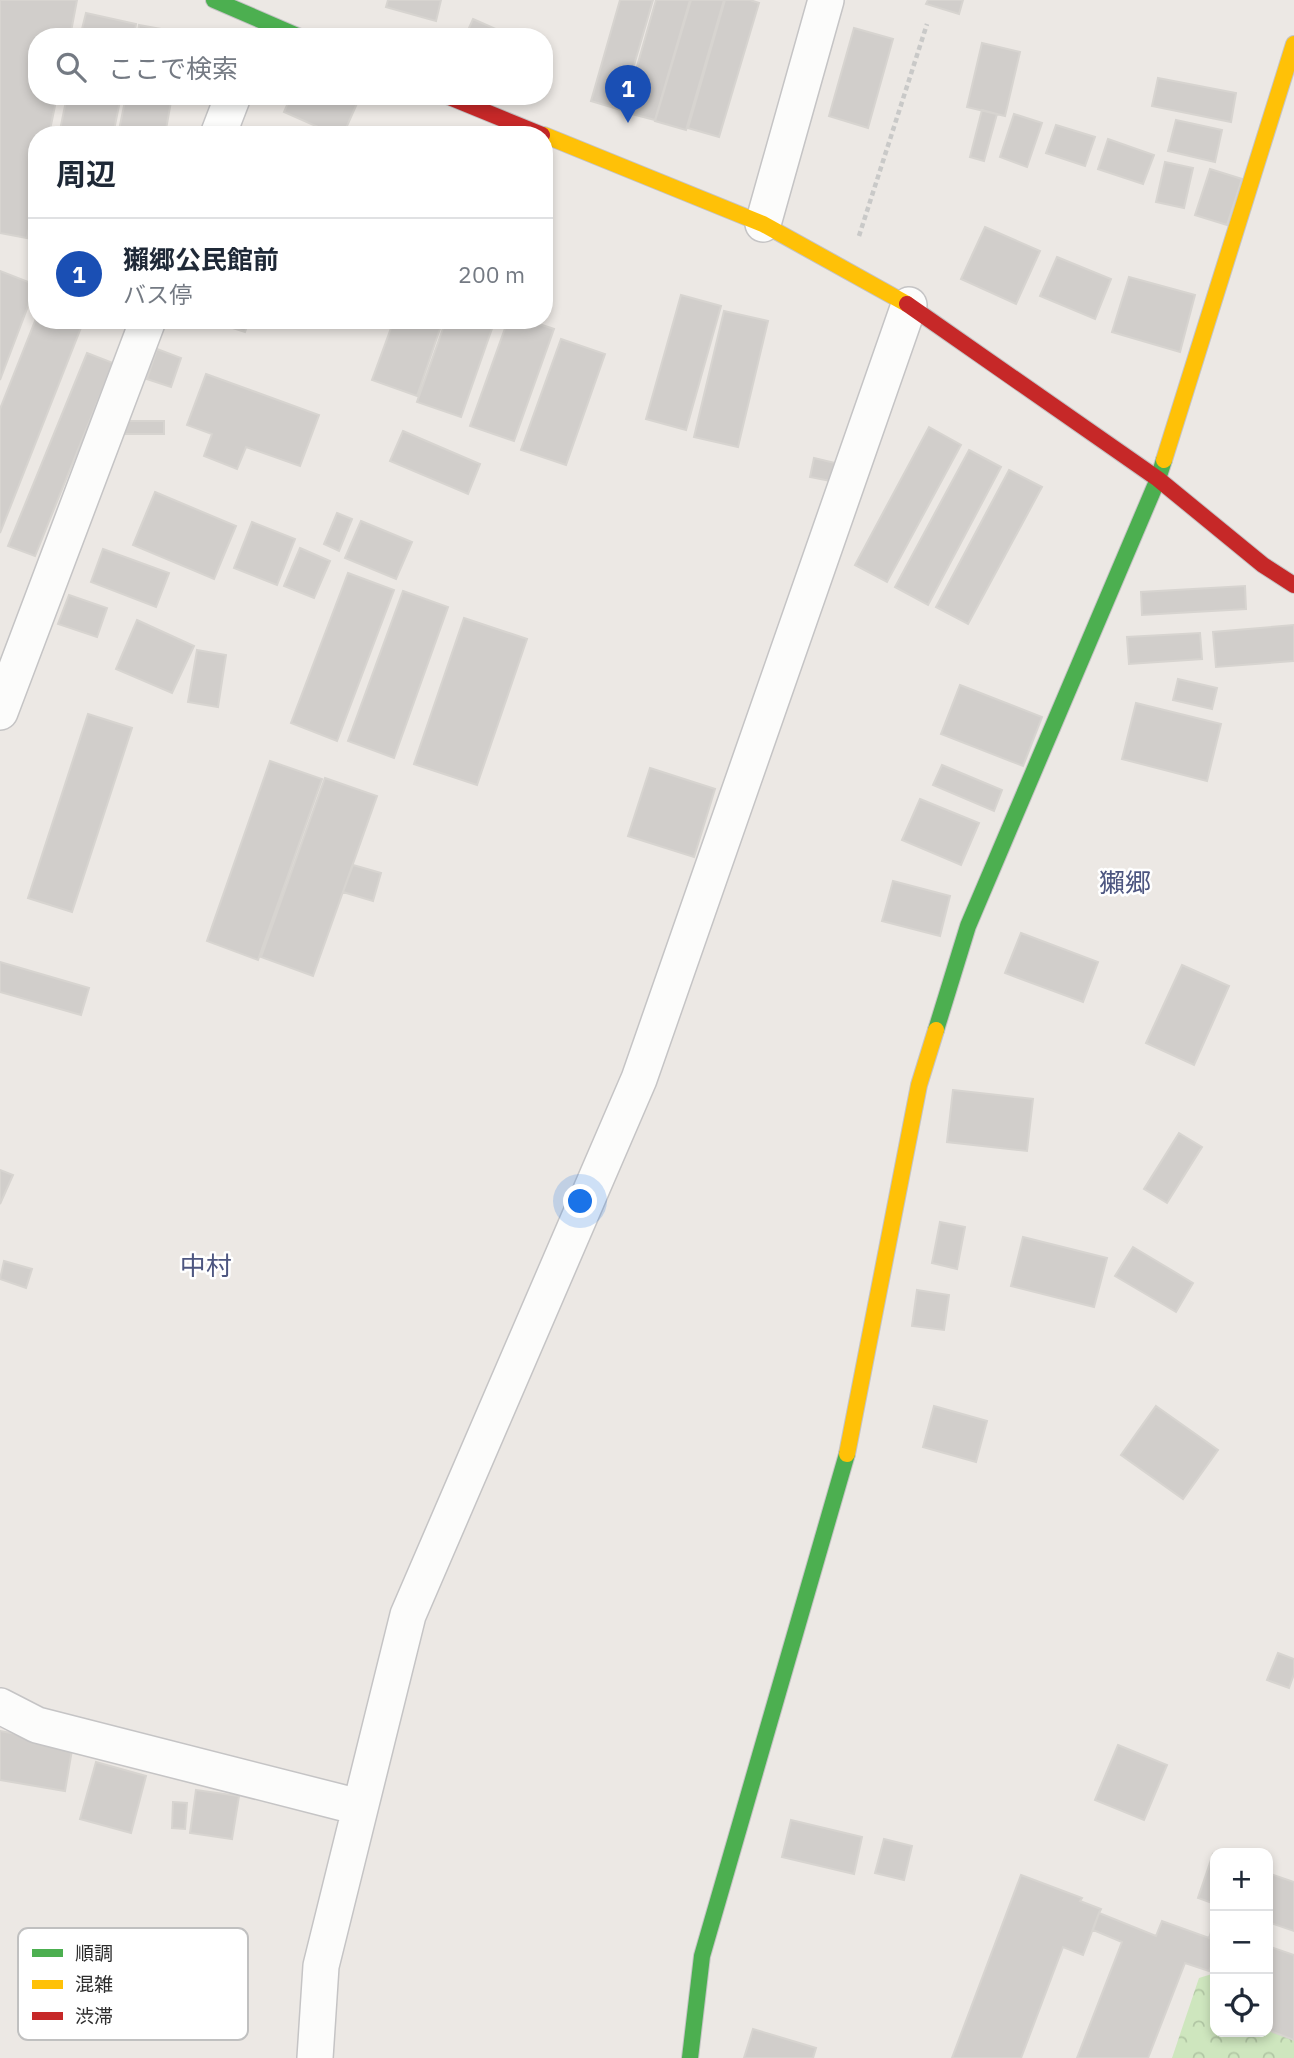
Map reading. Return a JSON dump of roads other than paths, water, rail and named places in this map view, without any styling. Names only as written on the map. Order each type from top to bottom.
[{"type":"street","points":[[214,0],[256,28]]},
{"type":"street","points":[[763,224],[826,0]]},
{"type":"street","points":[[690,2058],[702,1956],[848,1450],[919,1084],[968,926],[1158,479],[1287,88],[1294,44]]},
{"type":"street","points":[[221,126],[230,105]]},
{"type":"street","points":[[469,105],[521,126]]},
{"type":"street","points":[[553,139],[763,224],[909,305],[1158,479],[1263,565],[1294,585]]},
{"type":"street","points":[[315,2058],[321,1966],[408,1615],[639,1079],[909,305]]},
{"type":"street","points":[[0,712],[145,329]]},
{"type":"street","points":[[0,1706],[37,1725],[359,1807]]},
{"type":"place","name":"獺郷公民館前","points":[[628,123]]},
{"type":"district","name":"獺郷","points":[[1125,883]]},
{"type":"district","name":"中村","points":[[206,1266]]}]
